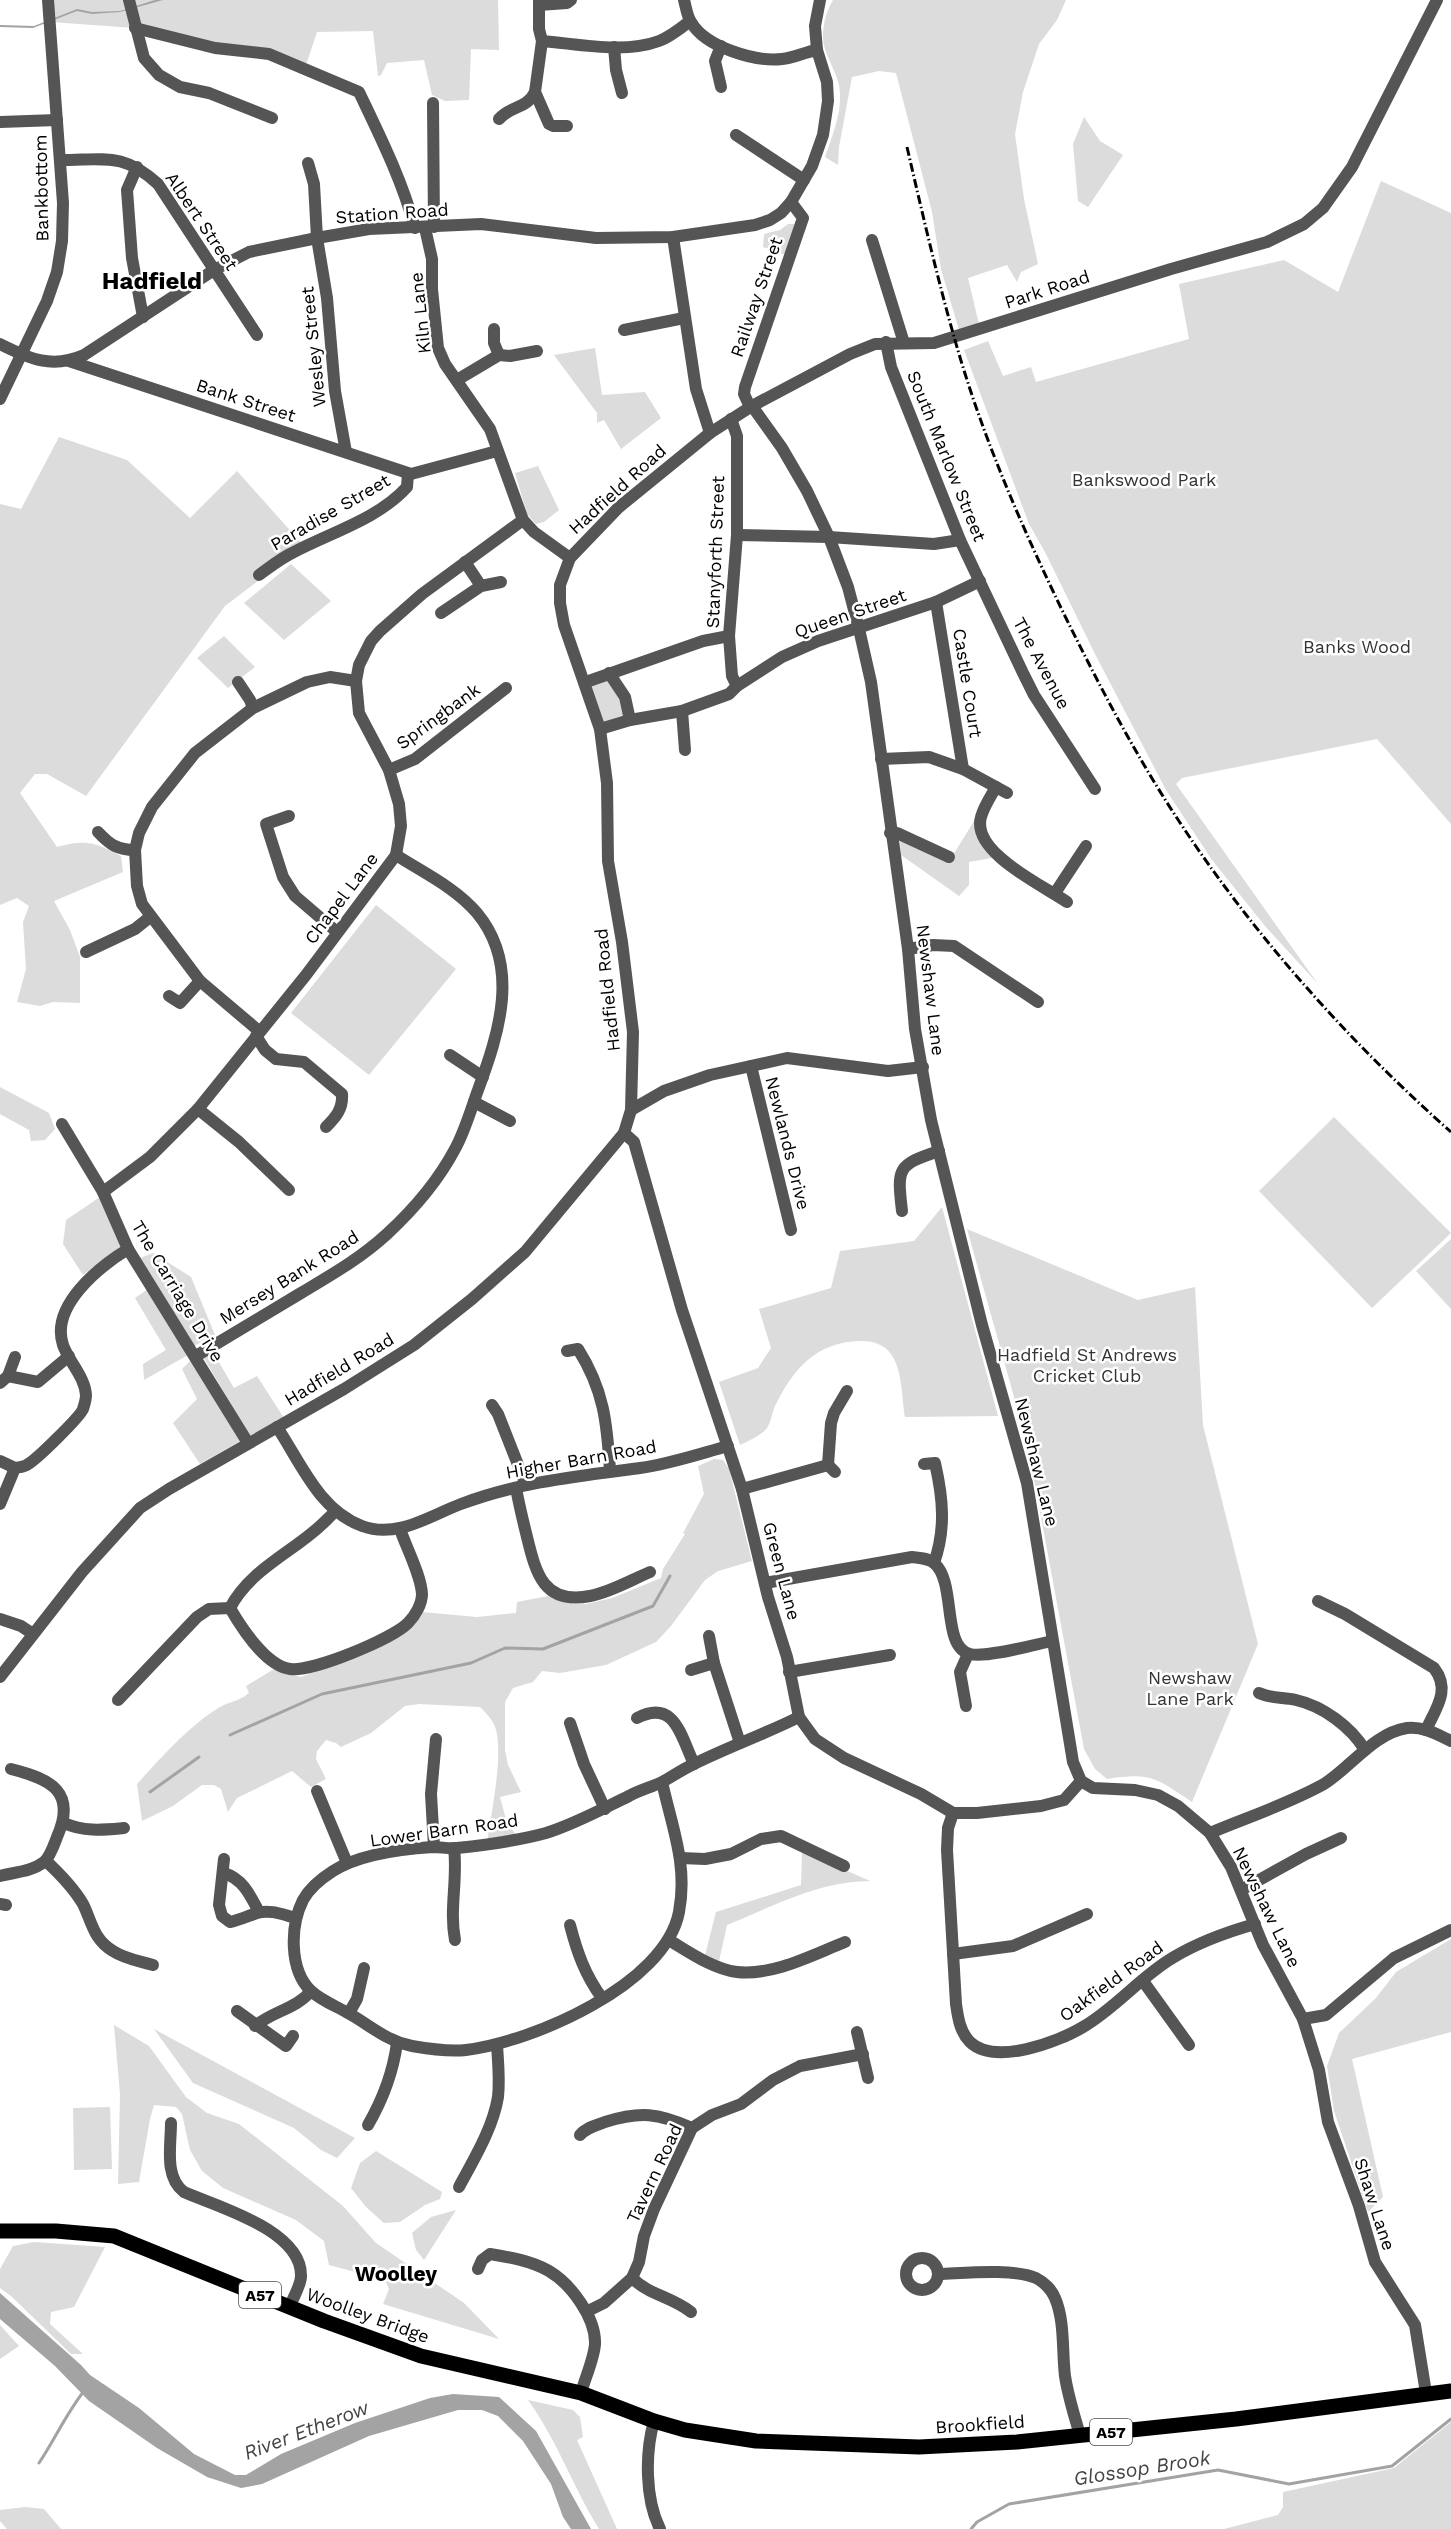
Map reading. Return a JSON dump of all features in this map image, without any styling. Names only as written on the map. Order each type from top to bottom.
[{"type":"main road","name":"Woolley Bridge","points":[[0,2231],[56,2231],[114,2236],[421,2356],[518,2378]]},
{"type":"main road","name":"Brookfield","points":[[518,2378],[580,2393],[654,2421],[686,2430],[756,2441],[889,2446],[965,2446],[1080,2435],[1236,2419],[1451,2391]]},
{"type":"street","name":"Bankbottom","points":[[0,399],[47,301],[57,272],[62,241],[63,203],[48,0]]},
{"type":"street","points":[[129,0],[144,58],[159,75],[180,87],[209,93],[273,118]]},
{"type":"street","points":[[500,119],[511,109],[527,104],[535,92],[542,42],[539,29],[539,2],[567,3],[571,0]]},
{"type":"street","points":[[684,0],[690,21],[696,28],[721,46],[750,57],[766,60],[782,59],[818,50]]},
{"type":"street","points":[[790,202],[804,180],[821,141],[828,101],[818,50],[815,16],[820,0]]},
{"type":"street","name":"Park Road","points":[[934,343],[1171,269],[1267,242],[1304,224],[1317,214],[1338,189],[1352,166],[1437,0]]},
{"type":"street","points":[[542,42],[614,47],[658,41],[690,21]]},
{"type":"street","points":[[134,22],[215,48],[269,54],[359,92],[403,189],[424,227]]},
{"type":"street","points":[[721,46],[715,61],[722,87]]},
{"type":"street","points":[[614,47],[616,70],[622,93]]},
{"type":"street","points":[[535,92],[549,124],[567,126]]},
{"type":"street","points":[[424,227],[433,102]]},
{"type":"street","name":"Bankbottom","points":[[0,122],[57,120]]},
{"type":"street","points":[[736,135],[804,180]]},
{"type":"street","name":"Albert Street","points":[[60,160],[107,158],[126,161],[137,166],[158,184],[257,334]]},
{"type":"street","name":"Wesley Street","points":[[308,163],[314,184],[317,238],[327,297],[335,391],[346,452]]},
{"type":"street","points":[[137,166],[127,190],[132,258],[143,317]]},
{"type":"street","name":"Station Road","points":[[69,361],[84,355],[214,270],[249,252],[369,229],[481,224],[596,238],[673,237],[755,225],[781,213],[790,202]]},
{"type":"street","name":"Railway Street","points":[[751,406],[744,394],[745,387],[803,218],[790,202]]},
{"type":"street","name":"Kiln Lane","points":[[424,227],[432,259],[432,289],[438,348],[445,364],[490,429],[523,520]]},
{"type":"street","points":[[673,237],[696,389],[710,433]]},
{"type":"street","points":[[872,240],[904,342]]},
{"type":"street","points":[[624,330],[684,318]]},
{"type":"street","points":[[494,329],[494,343],[499,355]]},
{"type":"street","name":"Hadfield Road","points":[[0,1677],[115,1533],[140,1508],[344,1389],[414,1345],[472,1299],[525,1252],[624,1133],[631,1110],[633,1032],[622,942],[608,861],[607,783],[600,729],[586,682],[564,625],[560,603],[561,577],[570,558],[618,508],[710,433],[751,406],[850,354],[875,344],[886,342],[934,343]]},
{"type":"street","name":"South Marlow Street","points":[[886,342],[891,367],[960,540],[980,581]]},
{"type":"street","points":[[0,344],[22,355],[56,363],[69,361]]},
{"type":"street","points":[[457,380],[499,355],[510,356],[537,351]]},
{"type":"street","name":"Bank Street","points":[[69,361],[409,474]]},
{"type":"street","name":"Newshaw Lane","points":[[751,406],[772,433],[797,474],[829,537],[848,587],[859,629],[871,682],[890,833],[908,949],[915,1029],[931,1120],[982,1325],[1027,1483],[1071,1751],[1081,1781],[1093,1788],[1135,1790],[1158,1795],[1178,1806],[1210,1833],[1241,1890],[1263,1945],[1303,2019]]},
{"type":"street","name":"Stanyforth Street","points":[[731,419],[737,436],[737,535],[729,636],[732,676],[737,686]]},
{"type":"street","points":[[409,474],[497,452]]},
{"type":"street","name":"Paradise Street","points":[[259,575],[291,553],[353,524],[399,496],[407,487],[409,474]]},
{"type":"street","points":[[523,520],[534,532],[570,558]]},
{"type":"street","name":"Chapel Lane","points":[[103,1192],[150,1157],[198,1108],[365,899],[396,855],[401,826],[399,804],[389,770],[359,713],[356,681],[364,653],[380,631],[422,594],[523,520]]},
{"type":"street","points":[[737,535],[829,537],[924,544],[960,540]]},
{"type":"street","points":[[465,562],[481,586]]},
{"type":"street","name":"Queen Street","points":[[600,729],[630,720],[682,711],[729,694],[737,686],[791,653],[818,641],[936,602],[980,581]]},
{"type":"street","name":"The Avenue","points":[[980,581],[1034,695],[1095,789]]},
{"type":"street","points":[[441,613],[481,586],[501,582]]},
{"type":"street","name":"Castle Court","points":[[936,602],[963,769]]},
{"type":"street","points":[[586,682],[703,641],[729,636]]},
{"type":"street","points":[[609,673],[625,697],[630,720]]},
{"type":"street","points":[[326,1127],[338,1115],[342,1094],[304,1062],[276,1059],[265,1050],[258,1034],[200,981],[142,904],[137,886],[135,850],[139,833],[152,807],[195,753],[253,708],[307,682],[330,677],[356,681]]},
{"type":"street","points":[[238,682],[253,708]]},
{"type":"street","name":"Springbank","points":[[389,770],[415,759],[506,688]]},
{"type":"street","points":[[682,711],[685,750]]},
{"type":"street","points":[[881,759],[929,757],[963,769],[1001,790],[980,817],[980,830],[984,840],[1000,858],[1067,902]]},
{"type":"street","points":[[288,816],[266,824],[283,877],[295,896],[337,932]]},
{"type":"street","points":[[98,832],[108,843],[121,850],[135,850]]},
{"type":"street","points":[[890,833],[897,833],[949,857]]},
{"type":"street","points":[[1055,893],[1086,846]]},
{"type":"street","name":"Mersey Bank Road","points":[[196,1356],[348,1266],[387,1234],[435,1181],[456,1148],[498,1031],[503,992],[501,961],[491,935],[478,914],[465,902],[396,855]]},
{"type":"street","points":[[87,952],[135,929],[150,916]]},
{"type":"street","points":[[908,949],[933,945],[954,946],[1038,1002]]},
{"type":"street","points":[[168,996],[180,1003],[200,981]]},
{"type":"street","points":[[450,1055],[483,1077]]},
{"type":"street","name":"Newlands Drive","points":[[631,1110],[664,1091],[710,1075],[787,1058],[888,1071],[923,1067]]},
{"type":"street","name":"Newlands Drive","points":[[751,1066],[791,1230]]},
{"type":"street","points":[[474,1102],[510,1121]]},
{"type":"street","points":[[198,1108],[239,1142],[289,1190]]},
{"type":"street","name":"The Carriage Drive","points":[[62,1124],[103,1192],[128,1249],[248,1443]]},
{"type":"street","name":"Green Lane","points":[[624,1133],[634,1142],[682,1310],[742,1489],[765,1583],[787,1657],[799,1717],[815,1739],[844,1758],[921,1794],[953,1813]]},
{"type":"street","points":[[902,1211],[899,1183],[901,1171],[907,1163],[939,1151]]},
{"type":"street","points":[[0,1461],[15,1468],[28,1465],[83,1410],[86,1395],[82,1382],[63,1346],[60,1327],[65,1312],[83,1285],[102,1265],[128,1249]]},
{"type":"street","points":[[567,1351],[578,1349],[591,1370],[600,1394],[608,1424],[610,1470]]},
{"type":"street","points":[[15,1357],[4,1379],[38,1382],[69,1356]]},
{"type":"street","points":[[742,1489],[832,1469],[831,1423],[847,1391]]},
{"type":"street","points":[[492,1405],[498,1414],[521,1486],[534,1566],[542,1583],[550,1591],[574,1598],[591,1596],[650,1572]]},
{"type":"street","name":"Higher Barn Road","points":[[277,1427],[322,1497],[336,1511],[363,1526],[379,1530],[400,1529],[460,1504],[521,1486],[610,1470],[641,1468],[728,1446]]},
{"type":"street","points":[[924,1464],[935,1463],[942,1491],[943,1525],[934,1563]]},
{"type":"street","points":[[0,1504],[15,1468]]},
{"type":"street","points":[[230,1608],[239,1592],[259,1572],[321,1526],[336,1511]]},
{"type":"street","points":[[230,1608],[243,1628],[266,1655],[289,1669],[308,1668],[339,1658],[384,1638],[408,1623],[415,1615],[422,1594],[400,1529]]},
{"type":"street","points":[[765,1583],[912,1557],[934,1563],[941,1571],[947,1589],[952,1628],[957,1645],[968,1654],[979,1656],[1052,1641]]},
{"type":"street","points":[[1318,1601],[1345,1614],[1434,1668],[1443,1681],[1443,1692],[1426,1730]]},
{"type":"street","points":[[118,1700],[197,1617],[209,1609],[230,1608]]},
{"type":"street","points":[[0,1619],[21,1626],[33,1634]]},
{"type":"street","points":[[710,1636],[714,1663],[740,1743]]},
{"type":"street","points":[[966,1706],[960,1672],[968,1654]]},
{"type":"street","points":[[789,1672],[890,1655]]},
{"type":"street","points":[[691,1670],[714,1663]]},
{"type":"street","points":[[1259,1692],[1272,1698],[1298,1700],[1322,1712],[1353,1734],[1365,1750]]},
{"type":"street","points":[[637,1718],[657,1711],[664,1712],[672,1718],[694,1764]]},
{"type":"street","name":"Lower Barn Road","points":[[311,1991],[302,1978],[296,1961],[294,1941],[296,1918],[305,1897],[322,1879],[347,1863],[399,1851],[434,1847],[454,1848],[512,1841],[549,1832],[604,1809],[694,1764],[799,1717]]},
{"type":"street","points":[[570,1723],[584,1764],[604,1809]]},
{"type":"street","points":[[1210,1833],[1324,1784],[1348,1767],[1365,1750],[1397,1732],[1408,1728],[1426,1730],[1451,1741]]},
{"type":"street","points":[[434,1847],[431,1794],[436,1739]]},
{"type":"street","points":[[0,1876],[29,1870],[46,1861],[64,1823],[65,1808],[61,1794],[51,1784],[36,1775],[11,1769]]},
{"type":"street","points":[[953,1813],[977,1813],[1041,1806],[1064,1800],[1081,1781]]},
{"type":"street","points":[[255,2026],[264,2018],[302,2002],[311,1991],[397,2043],[435,2050],[463,2051],[518,2040],[628,1984],[669,1940],[679,1914],[682,1889],[681,1858],[678,1838],[662,1782]]},
{"type":"street","points":[[317,1791],[347,1863]]},
{"type":"street","name":"Oakfield Road","points":[[953,1813],[948,1828],[947,1850],[959,2024],[972,2043],[983,2049],[1014,2052],[1054,2042],[1085,2027],[1173,1957],[1228,1932],[1255,1924]]},
{"type":"street","points":[[64,1823],[90,1831],[124,1828]]},
{"type":"street","points":[[681,1858],[705,1859],[731,1854],[761,1839],[781,1836],[844,1866]]},
{"type":"street","points":[[1241,1890],[1306,1854],[1341,1838]]},
{"type":"street","points":[[454,1848],[457,1871],[451,1918],[454,1940]]},
{"type":"street","points":[[224,1859],[219,1905],[222,1916],[230,1922],[242,1920],[259,1912],[273,1912],[296,1918]]},
{"type":"street","points":[[46,1861],[64,1877],[84,1906],[93,1931],[110,1950],[128,1959],[153,1965]]},
{"type":"street","points":[[224,1873],[233,1876],[244,1886],[259,1912]]},
{"type":"street","points":[[953,1954],[1013,1946],[1087,1914]]},
{"type":"street","points":[[570,1924],[578,1955],[588,1980],[602,1998]]},
{"type":"street","points":[[1303,2019],[1326,2015],[1394,1958],[1451,1929]]},
{"type":"street","points":[[669,1940],[717,1966],[737,1972],[760,1971],[791,1964],[845,1942]]},
{"type":"street","points":[[349,2013],[357,1999],[364,1968]]},
{"type":"street","points":[[1143,1981],[1189,2045]]},
{"type":"street","points":[[237,2011],[286,2046],[293,2036]]},
{"type":"street","name":"Shaw Lane","points":[[1303,2019],[1319,2070],[1328,2122],[1359,2205],[1375,2262],[1415,2325],[1426,2393]]},
{"type":"street","points":[[857,2032],[868,2078]]},
{"type":"street","points":[[368,2125],[390,2077],[397,2043]]},
{"type":"street","points":[[459,2187],[490,2125],[498,2098],[497,2045]]},
{"type":"street","name":"Tavern Road","points":[[588,2311],[604,2303],[632,2278],[639,2262],[644,2236],[654,2209],[692,2128],[712,2115],[741,2104],[773,2080],[800,2066],[863,2054]]},
{"type":"street","points":[[580,2135],[585,2129],[626,2115],[651,2114],[692,2128]]},
{"type":"street","points":[[171,2124],[171,2176],[175,2185],[184,2192],[268,2229],[285,2240],[297,2259],[301,2277],[290,2306]]},
{"type":"street","points":[[478,2269],[482,2260],[490,2254],[528,2263],[549,2271],[588,2311],[594,2331],[595,2345],[580,2393]]},
{"type":"street","points":[[939,2274],[1023,2275],[1036,2278],[1050,2290],[1060,2316],[1069,2399],[1080,2435]]},
{"type":"street","points":[[632,2278],[644,2290],[677,2301],[691,2312]]},
{"type":"street","points":[[654,2421],[651,2434],[649,2486],[654,2516],[660,2529]]},
{"type":"green space","points":[[49,0],[498,0],[499,50],[471,49],[469,100],[445,101],[432,95],[424,60],[387,63],[381,75],[378,76],[373,31],[317,32],[305,68],[134,28],[51,22]]},
{"type":"green space","points":[[833,0],[1066,0],[1057,20],[1039,44],[1023,92],[1015,134],[1024,199],[1038,264],[1021,272],[1017,282],[1007,265],[968,278],[979,324],[959,330],[941,269],[932,212],[896,73],[879,71],[852,77],[839,147],[838,165],[825,157],[836,126],[840,101],[838,81],[825,49],[823,37],[826,17]]},
{"type":"green space","points":[[1084,117],[1100,141],[1123,155],[1088,207],[1078,201],[1073,144]]},
{"type":"green space","points":[[1381,181],[1451,213],[1451,824],[1377,739],[1182,778],[1176,784],[1318,984],[1265,926],[1212,860],[1166,790],[1029,524],[964,350],[988,341],[1003,376],[1031,367],[1036,382],[1189,339],[1179,284],[1284,260],[1338,292]]},
{"type":"green space","points":[[788,224],[795,224],[786,255],[763,247],[764,234],[780,230]]},
{"type":"green space","points":[[595,348],[602,395],[645,392],[661,418],[621,449],[604,420],[597,423],[597,413],[554,355]]},
{"type":"green space","points":[[59,437],[127,460],[190,518],[237,471],[304,546],[225,606],[86,796],[47,774],[35,774],[20,793],[57,847],[90,843],[104,848],[121,856],[123,872],[54,901],[70,930],[80,957],[80,1003],[53,1002],[40,1006],[17,1002],[26,969],[23,922],[29,906],[17,898],[0,905],[0,504],[21,509]]},
{"type":"green space","points":[[538,466],[559,510],[544,522],[536,524],[527,514],[515,473]]},
{"type":"green space","points":[[291,564],[331,601],[284,640],[244,603]]},
{"type":"green space","points":[[224,636],[255,667],[228,688],[197,658]]},
{"type":"green space","points":[[608,677],[621,696],[627,717],[601,726],[589,684]]},
{"type":"green space","points":[[976,818],[978,835],[992,858],[969,862],[969,885],[959,896],[901,855],[900,841],[953,855]]},
{"type":"green space","points":[[376,905],[456,969],[369,1075],[291,1013]]},
{"type":"green space","points":[[0,1087],[49,1113],[55,1129],[45,1140],[31,1141],[29,1130],[0,1114]]},
{"type":"green space","points":[[1334,1117],[1451,1233],[1372,1308],[1259,1191]]},
{"type":"green space","points":[[100,1197],[121,1246],[83,1275],[63,1244],[66,1220]]},
{"type":"green space","points":[[942,1207],[998,1416],[905,1417],[900,1378],[892,1356],[885,1348],[874,1343],[860,1341],[831,1346],[808,1360],[798,1369],[782,1393],[765,1431],[740,1445],[719,1382],[758,1368],[771,1348],[759,1309],[831,1288],[840,1251],[914,1241]]},
{"type":"green space","points":[[967,1229],[1138,1300],[1195,1287],[1203,1425],[1258,1644],[1192,1802],[1170,1787],[1152,1779],[1134,1776],[1107,1779],[1095,1769],[1084,1749],[1028,1447]]},
{"type":"green space","points":[[1451,1239],[1451,1309],[1416,1271]]},
{"type":"green space","points":[[153,1253],[191,1277],[215,1335],[194,1346],[140,1258]]},
{"type":"green space","points":[[148,1289],[188,1355],[144,1380],[143,1364],[166,1350],[135,1298]]},
{"type":"green space","points":[[213,1352],[234,1388],[257,1376],[284,1418],[249,1436],[204,1358]]},
{"type":"green space","points":[[192,1359],[240,1441],[200,1464],[173,1423],[197,1399],[182,1369]]},
{"type":"green space","points":[[714,1459],[723,1460],[729,1469],[752,1561],[718,1571],[705,1580],[671,1626],[656,1642],[606,1665],[560,1673],[542,1671],[533,1682],[513,1688],[505,1702],[505,1750],[508,1765],[521,1792],[500,1797],[507,1823],[519,1839],[487,1844],[498,1759],[497,1734],[491,1719],[480,1707],[419,1704],[405,1706],[371,1733],[341,1747],[326,1740],[317,1751],[316,1759],[326,1779],[311,1787],[292,1771],[237,1798],[228,1812],[221,1789],[214,1785],[202,1785],[173,1806],[142,1821],[137,1784],[201,1720],[249,1693],[246,1686],[274,1669],[301,1677],[353,1658],[422,1612],[477,1617],[516,1613],[517,1602],[548,1596],[574,1604],[586,1604],[612,1598],[661,1578],[663,1569],[685,1534],[683,1533],[704,1494],[698,1466]]},
{"type":"green space","points":[[802,1851],[870,1881],[851,1882],[815,1890],[727,1925],[718,1966],[704,1959],[716,1912],[801,1885]]},
{"type":"green space","points":[[1451,1939],[1451,2032],[1352,2059],[1383,2197],[1368,2212],[1334,2111],[1327,2066],[1339,2033],[1376,1998],[1396,1972]]},
{"type":"green space","points":[[114,2025],[149,2046],[186,2097],[207,2113],[239,2124],[343,2206],[376,2243],[464,2303],[499,2339],[383,2304],[389,2289],[385,2280],[329,2265],[324,2241],[296,2220],[223,2188],[202,2171],[190,2150],[182,2114],[176,2107],[154,2105],[139,2182],[118,2184],[120,2094]]},
{"type":"green space","points":[[154,2029],[355,2138],[337,2158],[321,2150],[294,2128],[193,2083]]},
{"type":"green space","points":[[110,2107],[112,2169],[74,2170],[73,2108]]},
{"type":"green space","points":[[376,2151],[442,2192],[440,2199],[425,2205],[400,2222],[384,2223],[366,2207],[351,2188],[360,2163]]},
{"type":"green space","points":[[456,2210],[424,2260],[416,2250],[412,2233],[431,2217]]},
{"type":"green space","points":[[34,2242],[105,2247],[74,2307],[51,2312],[50,2324],[83,2354],[71,2354],[0,2288],[0,2269],[13,2246]]},
{"type":"green space","points":[[0,2325],[19,2346],[0,2359]]},
{"type":"green space","points":[[528,2400],[573,2410],[580,2417],[583,2437],[577,2440],[617,2529],[599,2529],[548,2431]]},
{"type":"green space","points":[[1451,2422],[1451,2529],[1224,2529],[1278,2515],[1283,2507],[1283,2492],[1394,2468]]},
{"type":"green space","points":[[25,2507],[44,2509],[61,2529],[7,2529],[0,2521],[0,2510]]},
{"type":"shaded area","points":[[155,0],[163,0],[120,12],[92,14],[77,11],[33,28],[0,27],[0,25],[34,26],[77,9],[92,12],[120,11]]},
{"type":"shaded area","points":[[0,2293],[90,2375],[139,2408],[194,2454],[235,2475],[246,2475],[281,2454],[355,2423],[430,2398],[453,2394],[499,2397],[536,2431],[591,2529],[571,2529],[563,2517],[551,2484],[523,2441],[498,2416],[482,2410],[458,2410],[369,2436],[262,2484],[241,2488],[207,2477],[157,2448],[89,2401],[55,2366],[0,2319]]},
{"type":"waterway","points":[[230,1735],[322,1694],[471,1663],[505,1648],[543,1649],[653,1606],[670,1576]]},
{"type":"waterway","points":[[150,1792],[199,1757]]},
{"type":"waterway","points":[[39,2463],[84,2391]]},
{"type":"waterway","name":"Glossop Brook","points":[[971,2529],[977,2522],[1009,2504],[1218,2470],[1289,2484],[1392,2466],[1451,2419]]},
{"type":"railway","points":[[907,147],[931,251],[952,328],[969,387],[992,452],[1047,579],[1128,738],[1203,856],[1267,941],[1337,1021],[1451,1132]]},
{"type":"district","name":"Hadfield","points":[[152,281]]},
{"type":"district","name":"Woolley","points":[[396,2273]]},
{"type":"park label","name":"Bankswood Park","points":[[1144,479]]},
{"type":"park label","name":"Banks Wood","points":[[1357,646]]},
{"type":"park label","name":"Hadfield St Andrews Cricket Club","points":[[1087,1364]]},
{"type":"park label","name":"Newshaw Lane Park","points":[[1190,1687]]},
{"type":"water label","name":"River Etherow","points":[[306,2430]]}]
